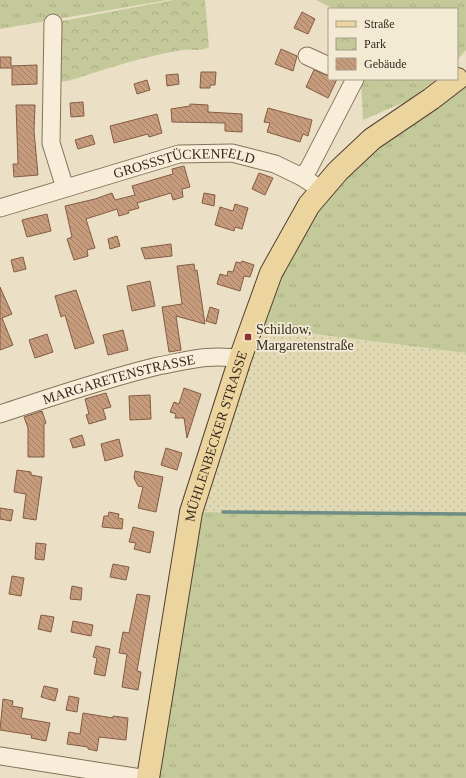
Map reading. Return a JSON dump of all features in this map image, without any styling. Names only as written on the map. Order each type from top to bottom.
[{"type":"main road","name":"MÜHLENBECKER STRASSE","points":[[458,78],[466,70]]},
{"type":"main road","name":"MÜHLENBECKER STRASSE","points":[[148,778],[191,512],[240,359],[272,273],[310,205],[338,171],[372,139],[431,99],[456,80]]},
{"type":"street","points":[[53,23],[51,143],[65,188]]},
{"type":"street","points":[[307,56],[328,66]]},
{"type":"street","points":[[302,177],[309,168],[354,80]]},
{"type":"street","name":"GROSSSTÜCKENFELD","points":[[0,208],[179,154],[232,153],[275,164],[302,177],[322,190]]},
{"type":"street","name":"MARGARETENSTRASSE","points":[[0,414],[112,377],[189,360],[219,357],[240,359]]},
{"type":"street","points":[[0,756],[141,778]]},
{"type":"shaded area","points":[[260,327],[466,353],[466,514],[191,512]]},
{"type":"green space","points":[[0,0],[168,0],[0,29]]},
{"type":"green space","points":[[173,0],[205,0],[209,47],[196,50],[183,50],[154,56],[125,63],[68,81],[57,82],[57,22]]},
{"type":"green space","points":[[316,0],[466,0],[466,50],[458,59],[458,8],[332,8]]},
{"type":"green space","points":[[361,80],[436,80],[407,101],[363,120]]},
{"type":"green space","points":[[466,80],[466,353],[260,327],[279,276],[322,190]]},
{"type":"green space","points":[[191,512],[466,514],[466,778],[148,778]]},
{"type":"building","points":[[302,12],[315,19],[308,34],[294,28]]},
{"type":"building","points":[[281,49],[297,56],[293,71],[275,64]]},
{"type":"building","points":[[0,57],[11,57],[11,66],[37,65],[37,84],[12,85],[12,68],[0,68]]},
{"type":"building","points":[[314,70],[328,76],[328,80],[337,80],[328,98],[306,87]]},
{"type":"building","points":[[201,72],[216,72],[215,85],[210,85],[210,88],[200,88]]},
{"type":"building","points":[[178,74],[179,84],[167,86],[166,75]]},
{"type":"building","points":[[147,80],[150,90],[137,94],[134,84]]},
{"type":"building","points":[[83,102],[84,116],[71,117],[70,103]]},
{"type":"building","points":[[190,104],[208,105],[208,112],[242,114],[242,132],[225,131],[225,123],[172,122],[171,109],[190,106]]},
{"type":"building","points":[[16,105],[35,105],[34,131],[38,175],[14,177],[13,164],[18,164]]},
{"type":"building","points":[[268,108],[312,120],[308,136],[303,134],[300,142],[267,132],[270,123],[264,122]]},
{"type":"building","points":[[157,114],[162,133],[149,137],[148,134],[114,143],[110,126]]},
{"type":"building","points":[[92,135],[95,144],[78,149],[75,140]]},
{"type":"building","points":[[184,166],[190,187],[182,189],[183,197],[173,200],[171,193],[137,203],[139,208],[128,211],[129,213],[119,216],[117,209],[86,219],[95,248],[87,250],[88,256],[74,260],[67,239],[72,237],[65,206],[95,199],[112,193],[115,200],[135,195],[132,186],[173,174],[172,169]]},
{"type":"building","points":[[259,173],[273,178],[265,195],[252,189]]},
{"type":"building","points":[[204,193],[215,195],[214,206],[202,203]]},
{"type":"building","points":[[235,204],[248,208],[242,229],[235,227],[234,231],[215,225],[220,207],[233,211]]},
{"type":"building","points":[[47,214],[51,231],[27,237],[22,220]]},
{"type":"building","points":[[117,236],[120,246],[110,249],[108,239]]},
{"type":"building","points":[[171,244],[172,256],[145,259],[141,248]]},
{"type":"building","points":[[23,257],[26,269],[14,272],[11,260]]},
{"type":"building","points":[[242,261],[254,265],[250,277],[244,276],[240,291],[217,284],[220,274],[227,276],[228,271],[233,272],[236,262],[241,263]]},
{"type":"building","points":[[194,264],[195,271],[197,270],[205,324],[176,316],[181,350],[169,352],[162,307],[182,304],[177,266]]},
{"type":"building","points":[[150,281],[155,306],[132,311],[127,286]]},
{"type":"building","points":[[0,287],[12,314],[2,318],[13,345],[0,350]]},
{"type":"building","points":[[76,290],[94,343],[75,349],[65,315],[61,317],[55,296]]},
{"type":"building","points":[[210,307],[219,310],[216,324],[206,321]]},
{"type":"building","points":[[123,330],[128,350],[108,355],[103,335]]},
{"type":"building","points":[[47,334],[53,352],[35,358],[29,340]]},
{"type":"building","points":[[184,388],[201,394],[187,438],[184,418],[175,418],[176,414],[170,412],[174,402],[179,404]]},
{"type":"building","points":[[106,393],[111,407],[103,409],[106,419],[89,424],[86,415],[89,414],[85,399]]},
{"type":"building","points":[[150,395],[151,419],[130,420],[129,396]]},
{"type":"building","points":[[42,411],[46,423],[44,424],[44,457],[28,457],[28,428],[24,417]]},
{"type":"building","points":[[82,435],[85,445],[73,448],[70,439]]},
{"type":"building","points":[[119,439],[123,456],[105,461],[101,444]]},
{"type":"building","points":[[166,448],[182,453],[177,470],[161,465]]},
{"type":"building","points":[[17,470],[31,472],[31,475],[42,477],[36,520],[23,518],[26,494],[14,492]]},
{"type":"building","points":[[135,471],[163,477],[156,512],[138,508],[143,487],[138,486],[134,478]]},
{"type":"building","points":[[0,508],[13,510],[11,521],[0,519]]},
{"type":"building","points":[[109,512],[119,514],[118,518],[123,519],[122,529],[102,527],[104,516],[108,516]]},
{"type":"building","points":[[133,527],[154,532],[150,553],[134,549],[136,543],[129,542]]},
{"type":"building","points":[[36,543],[46,544],[44,560],[35,559]]},
{"type":"building","points":[[113,564],[129,567],[126,580],[110,577]]},
{"type":"building","points":[[12,576],[24,578],[21,596],[9,594]]},
{"type":"building","points":[[72,586],[82,588],[81,600],[70,599]]},
{"type":"building","points":[[137,594],[150,596],[137,671],[141,672],[138,690],[122,687],[127,654],[119,653],[123,632],[129,633]]},
{"type":"building","points":[[41,615],[54,617],[51,632],[38,629]]},
{"type":"building","points":[[73,621],[93,625],[91,636],[71,632]]},
{"type":"building","points":[[96,646],[110,649],[105,676],[94,674],[97,658],[93,657]]},
{"type":"building","points":[[44,686],[58,689],[55,701],[41,697]]},
{"type":"building","points":[[69,696],[79,698],[77,712],[66,710]]},
{"type":"building","points":[[3,699],[13,701],[12,706],[23,708],[21,718],[50,723],[46,741],[31,738],[32,735],[0,730]]},
{"type":"building","points":[[83,713],[113,718],[113,716],[128,718],[126,740],[99,737],[97,751],[88,749],[88,747],[67,744],[69,732],[80,734]]},
{"type":"waterway","points":[[223,512],[466,514]]},
{"type":"place","name":"Schildow, Margaretenstraße","points":[[248,337]]}]
